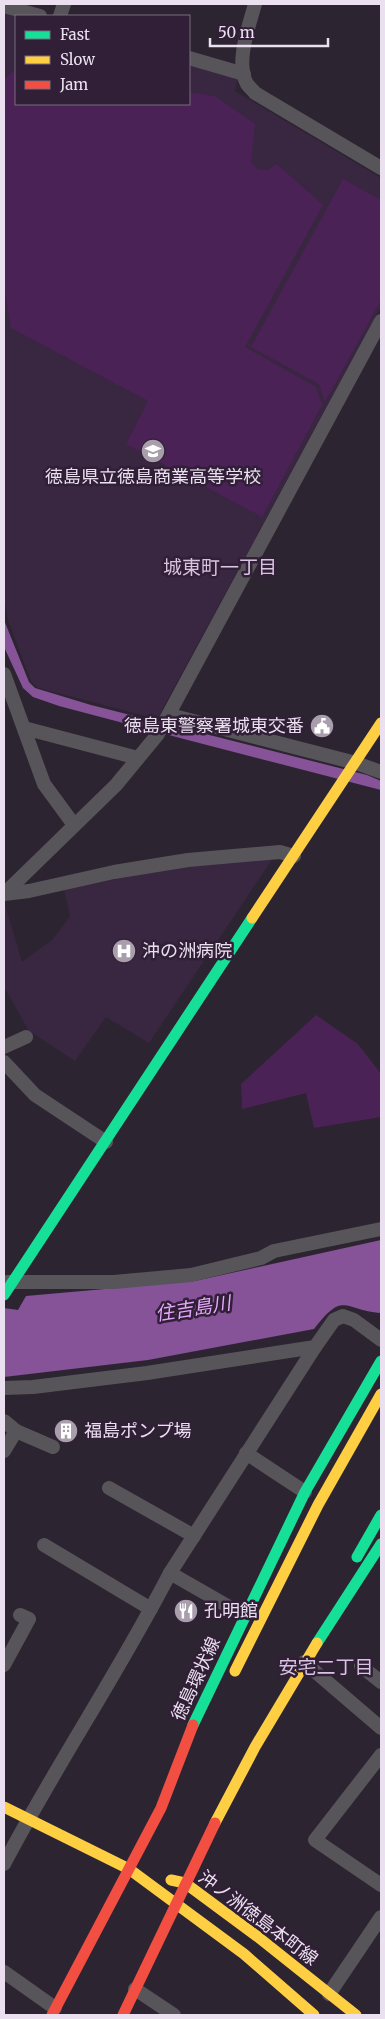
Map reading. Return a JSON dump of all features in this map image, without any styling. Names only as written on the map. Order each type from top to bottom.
[{"type":"main road","points":[[4,1295],[8,1282],[106,1142],[294,856],[345,782],[381,724]]},
{"type":"main road","name":"徳島環状線","points":[[53,2012],[161,1808],[194,1721],[305,1492],[381,1362]]},
{"type":"main road","points":[[230,1682],[318,1505],[379,1397]]},
{"type":"main road","points":[[123,2015],[185,1883],[232,1790],[304,1662],[350,1570],[381,1515]]},
{"type":"main road","points":[[304,1662],[381,1544]]},
{"type":"main road","points":[[161,1808],[203,1733]]},
{"type":"main road","name":"沖ノ洲徳島本町線","points":[[4,1808],[28,1818],[128,1869],[244,1954],[299,2011],[314,2015]]},
{"type":"main road","name":"沖ノ洲徳島本町線","points":[[128,1869],[185,1883],[258,1936],[356,2015]]},
{"type":"street","points":[[255,4],[244,42],[243,62],[247,84],[255,93],[381,168]]},
{"type":"street","points":[[4,6],[36,15]]},
{"type":"street","points":[[190,58],[244,74]]},
{"type":"street","points":[[4,894],[116,785],[158,734],[381,321]]},
{"type":"street","points":[[4,674],[44,784],[74,825]]},
{"type":"street","points":[[168,718],[381,772]]},
{"type":"street","points":[[24,728],[138,758]]},
{"type":"street","points":[[4,894],[29,892],[114,872],[188,860],[280,852],[294,856]]},
{"type":"street","points":[[4,1047],[26,1037]]},
{"type":"street","points":[[4,1062],[35,1095],[106,1142]]},
{"type":"street","points":[[8,1282],[114,1282],[191,1274],[261,1258],[274,1251],[381,1229]]},
{"type":"street","points":[[4,1864],[28,1818],[151,1609],[170,1573],[246,1452],[334,1320],[343,1316],[354,1320],[381,1340]]},
{"type":"street","points":[[5,1392],[147,1373],[315,1347]]},
{"type":"street","points":[[4,1421],[16,1431],[53,1447]]},
{"type":"street","points":[[4,1451],[16,1431]]},
{"type":"street","points":[[246,1452],[305,1492]]},
{"type":"street","points":[[109,1488],[194,1536]]},
{"type":"street","points":[[44,1545],[151,1609]]},
{"type":"street","points":[[170,1573],[245,1616]]},
{"type":"street","points":[[4,1665],[29,1619],[20,1615]]},
{"type":"street","points":[[304,1662],[381,1728]]},
{"type":"street","points":[[361,1666],[381,1682]]},
{"type":"street","points":[[381,1757],[315,1840],[381,1885]]},
{"type":"street","points":[[329,1994],[381,1917]]},
{"type":"street","points":[[4,1972],[53,2012]]},
{"type":"street","points":[[135,1989],[174,2015]]},
{"type":"shaded area","name":"徳島県立徳島商業高等学校","points":[[4,13],[15,16],[15,105],[190,105],[190,64],[238,78],[235,91],[381,178],[381,307],[157,719],[38,688],[31,681],[7,617],[4,595]]},
{"type":"shaded area","points":[[12,72],[15,73],[15,105],[190,105],[190,92],[215,96],[255,124],[251,162],[257,169],[267,170],[277,164],[323,205],[245,347],[316,387],[322,405],[262,517],[126,444],[148,401],[11,328],[4,286],[4,79]]},
{"type":"shaded area","points":[[343,179],[381,200],[381,300],[325,402],[319,384],[251,347]]},
{"type":"shaded area","name":"沖の洲病院","points":[[273,858],[149,1043],[106,1017],[75,1061],[29,1031],[4,987],[4,901],[22,962],[53,939],[70,916],[64,889],[180,867]]},
{"type":"shaded area","points":[[316,1015],[358,1044],[381,1074],[381,1117],[314,1128],[306,1093],[242,1109],[241,1084]]},
{"type":"water","points":[[4,620],[29,682],[35,688],[91,705],[367,775],[381,781],[381,790],[59,706],[33,697],[23,688],[4,647]]},
{"type":"water","name":"住吉島川","points":[[381,1240],[381,1313],[351,1306],[338,1306],[324,1317],[314,1329],[148,1360],[4,1377],[4,1308],[18,1310],[26,1296],[195,1281]]},
{"type":"traffic: fast","points":[[4,1295],[252,918]]},
{"type":"traffic: fast","points":[[193,1725],[305,1492],[381,1361]]},
{"type":"traffic: fast","points":[[357,1557],[381,1515]]},
{"type":"traffic: fast","points":[[317,1643],[381,1544]]},
{"type":"traffic: slow","points":[[252,918],[381,723]]},
{"type":"traffic: slow","points":[[235,1671],[318,1505],[381,1394]]},
{"type":"traffic: slow","points":[[215,1823],[255,1747],[317,1643]]},
{"type":"traffic: slow","points":[[4,1807],[129,1869],[244,1954],[314,2015]]},
{"type":"traffic: slow","points":[[171,1880],[185,1883],[258,1937],[356,2015]]},
{"type":"traffic: jam","points":[[52,2015],[161,1808],[193,1725]]},
{"type":"traffic: jam","points":[[123,2015],[215,1823]]},
{"type":"place","name":"徳島県立徳島商業高等学校","points":[[153,451]]},
{"type":"place","name":"徳島東警察署城東交番","points":[[322,726]]},
{"type":"place","name":"沖の洲病院","points":[[124,951]]},
{"type":"place","name":"福島ポンプ場","points":[[66,1431]]},
{"type":"place","name":"孔明館","points":[[186,1611]]},
{"type":"district","name":"城東町一丁目","points":[[220,567]]},
{"type":"district","name":"安宅二丁目","points":[[326,1667]]}]
